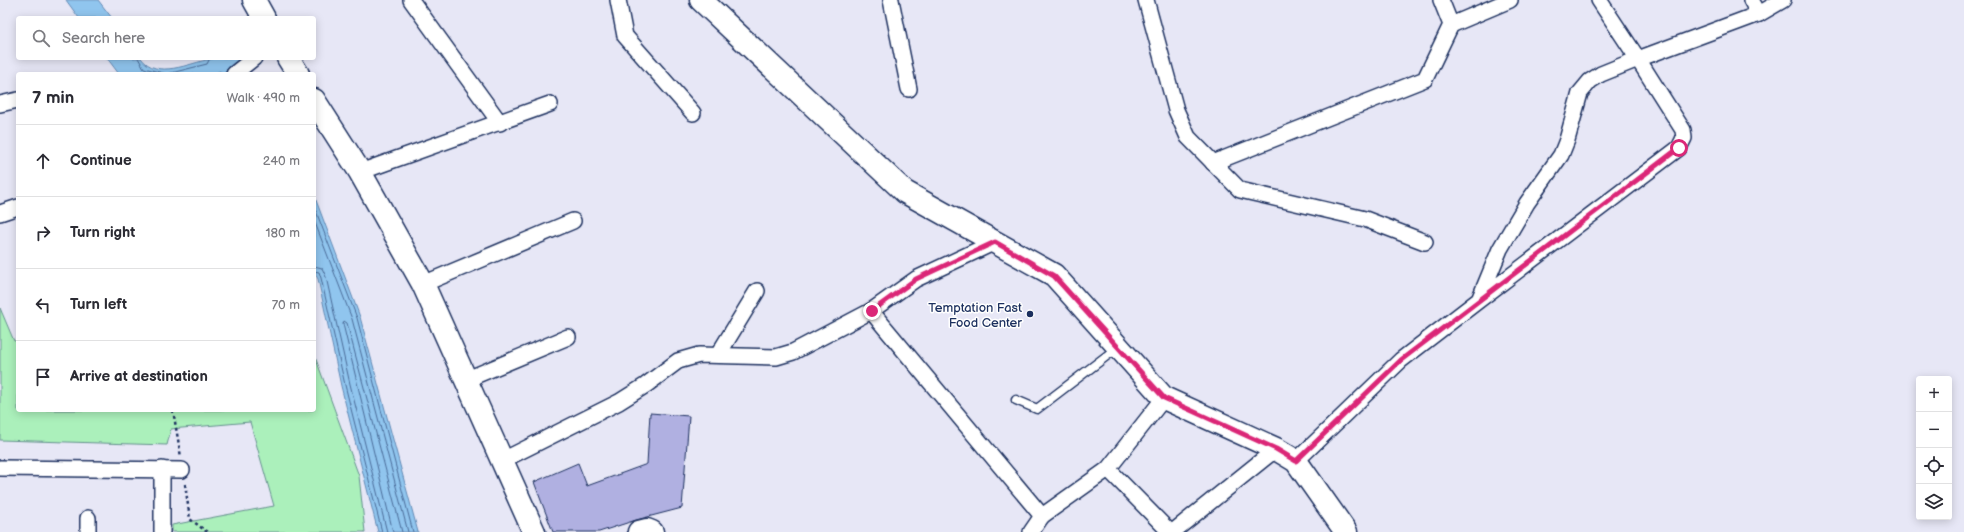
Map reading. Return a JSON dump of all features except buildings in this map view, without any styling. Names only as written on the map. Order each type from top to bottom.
[{"type":"main road","points":[[254,0],[263,16]]},
{"type":"main road","points":[[702,0],[905,192],[1054,276],[1164,398],[1276,449],[1296,461],[1346,532]]},
{"type":"main road","points":[[289,60],[297,72]]},
{"type":"main road","points":[[316,103],[360,172],[423,284],[534,532]]},
{"type":"main road","points":[[639,532],[647,530],[652,532]]},
{"type":"street","points":[[411,0],[500,123]]},
{"type":"street","points":[[618,0],[625,36],[693,113]]},
{"type":"street","points":[[891,0],[909,89]]},
{"type":"street","points":[[1146,0],[1176,110],[1188,137],[1240,190],[1365,219],[1425,242]]},
{"type":"street","points":[[1441,0],[1451,25]]},
{"type":"street","points":[[1213,163],[1425,79],[1451,25],[1510,0]]},
{"type":"street","points":[[1296,461],[1401,360],[1679,148],[1684,138],[1683,130],[1599,0]]},
{"type":"street","points":[[1751,0],[1759,14]]},
{"type":"street","points":[[1479,300],[1500,249],[1528,203],[1561,155],[1568,140],[1580,93],[1590,81],[1601,74],[1638,59],[1759,14],[1783,0]]},
{"type":"street","points":[[236,72],[252,60]]},
{"type":"street","points":[[0,104],[16,100]]},
{"type":"street","points":[[360,172],[550,104]]},
{"type":"street","points":[[0,213],[16,208]]},
{"type":"street","points":[[423,284],[573,222]]},
{"type":"street","points":[[501,461],[619,402],[646,385],[678,361],[699,355],[776,357],[813,343],[872,311],[916,279],[995,242]]},
{"type":"street","points":[[718,355],[757,291]]},
{"type":"street","points":[[872,311],[1042,516]]},
{"type":"street","points":[[465,380],[568,337]]},
{"type":"street","points":[[1031,532],[1042,516],[1108,469],[1164,398]]},
{"type":"street","points":[[1108,469],[1169,532],[1174,531],[1276,449]]},
{"type":"street","points":[[0,468],[182,470]]},
{"type":"street","points":[[162,470],[162,532]]},
{"type":"lane","points":[[1016,400],[1036,410],[1117,347]]},
{"type":"green space","points":[[0,308],[14,341],[16,340],[16,412],[316,412],[316,359],[359,476],[365,532],[172,532],[172,525],[274,506],[250,422],[171,429],[167,445],[0,440]]},
{"type":"water","points":[[66,0],[98,0],[110,16],[78,16]]},
{"type":"water","points":[[108,60],[143,60],[148,65],[164,69],[206,60],[240,60],[249,72],[220,71],[118,72]]},
{"type":"water","points":[[316,200],[360,317],[418,532],[378,532],[341,386],[316,275]]},
{"type":"place","name":"Temptation Fast Food Center","points":[[1030,314]]},
{"type":"route","points":[[872,311],[916,279],[995,242],[1054,276],[1164,398],[1276,449],[1296,461],[1401,360],[1679,148]]}]
